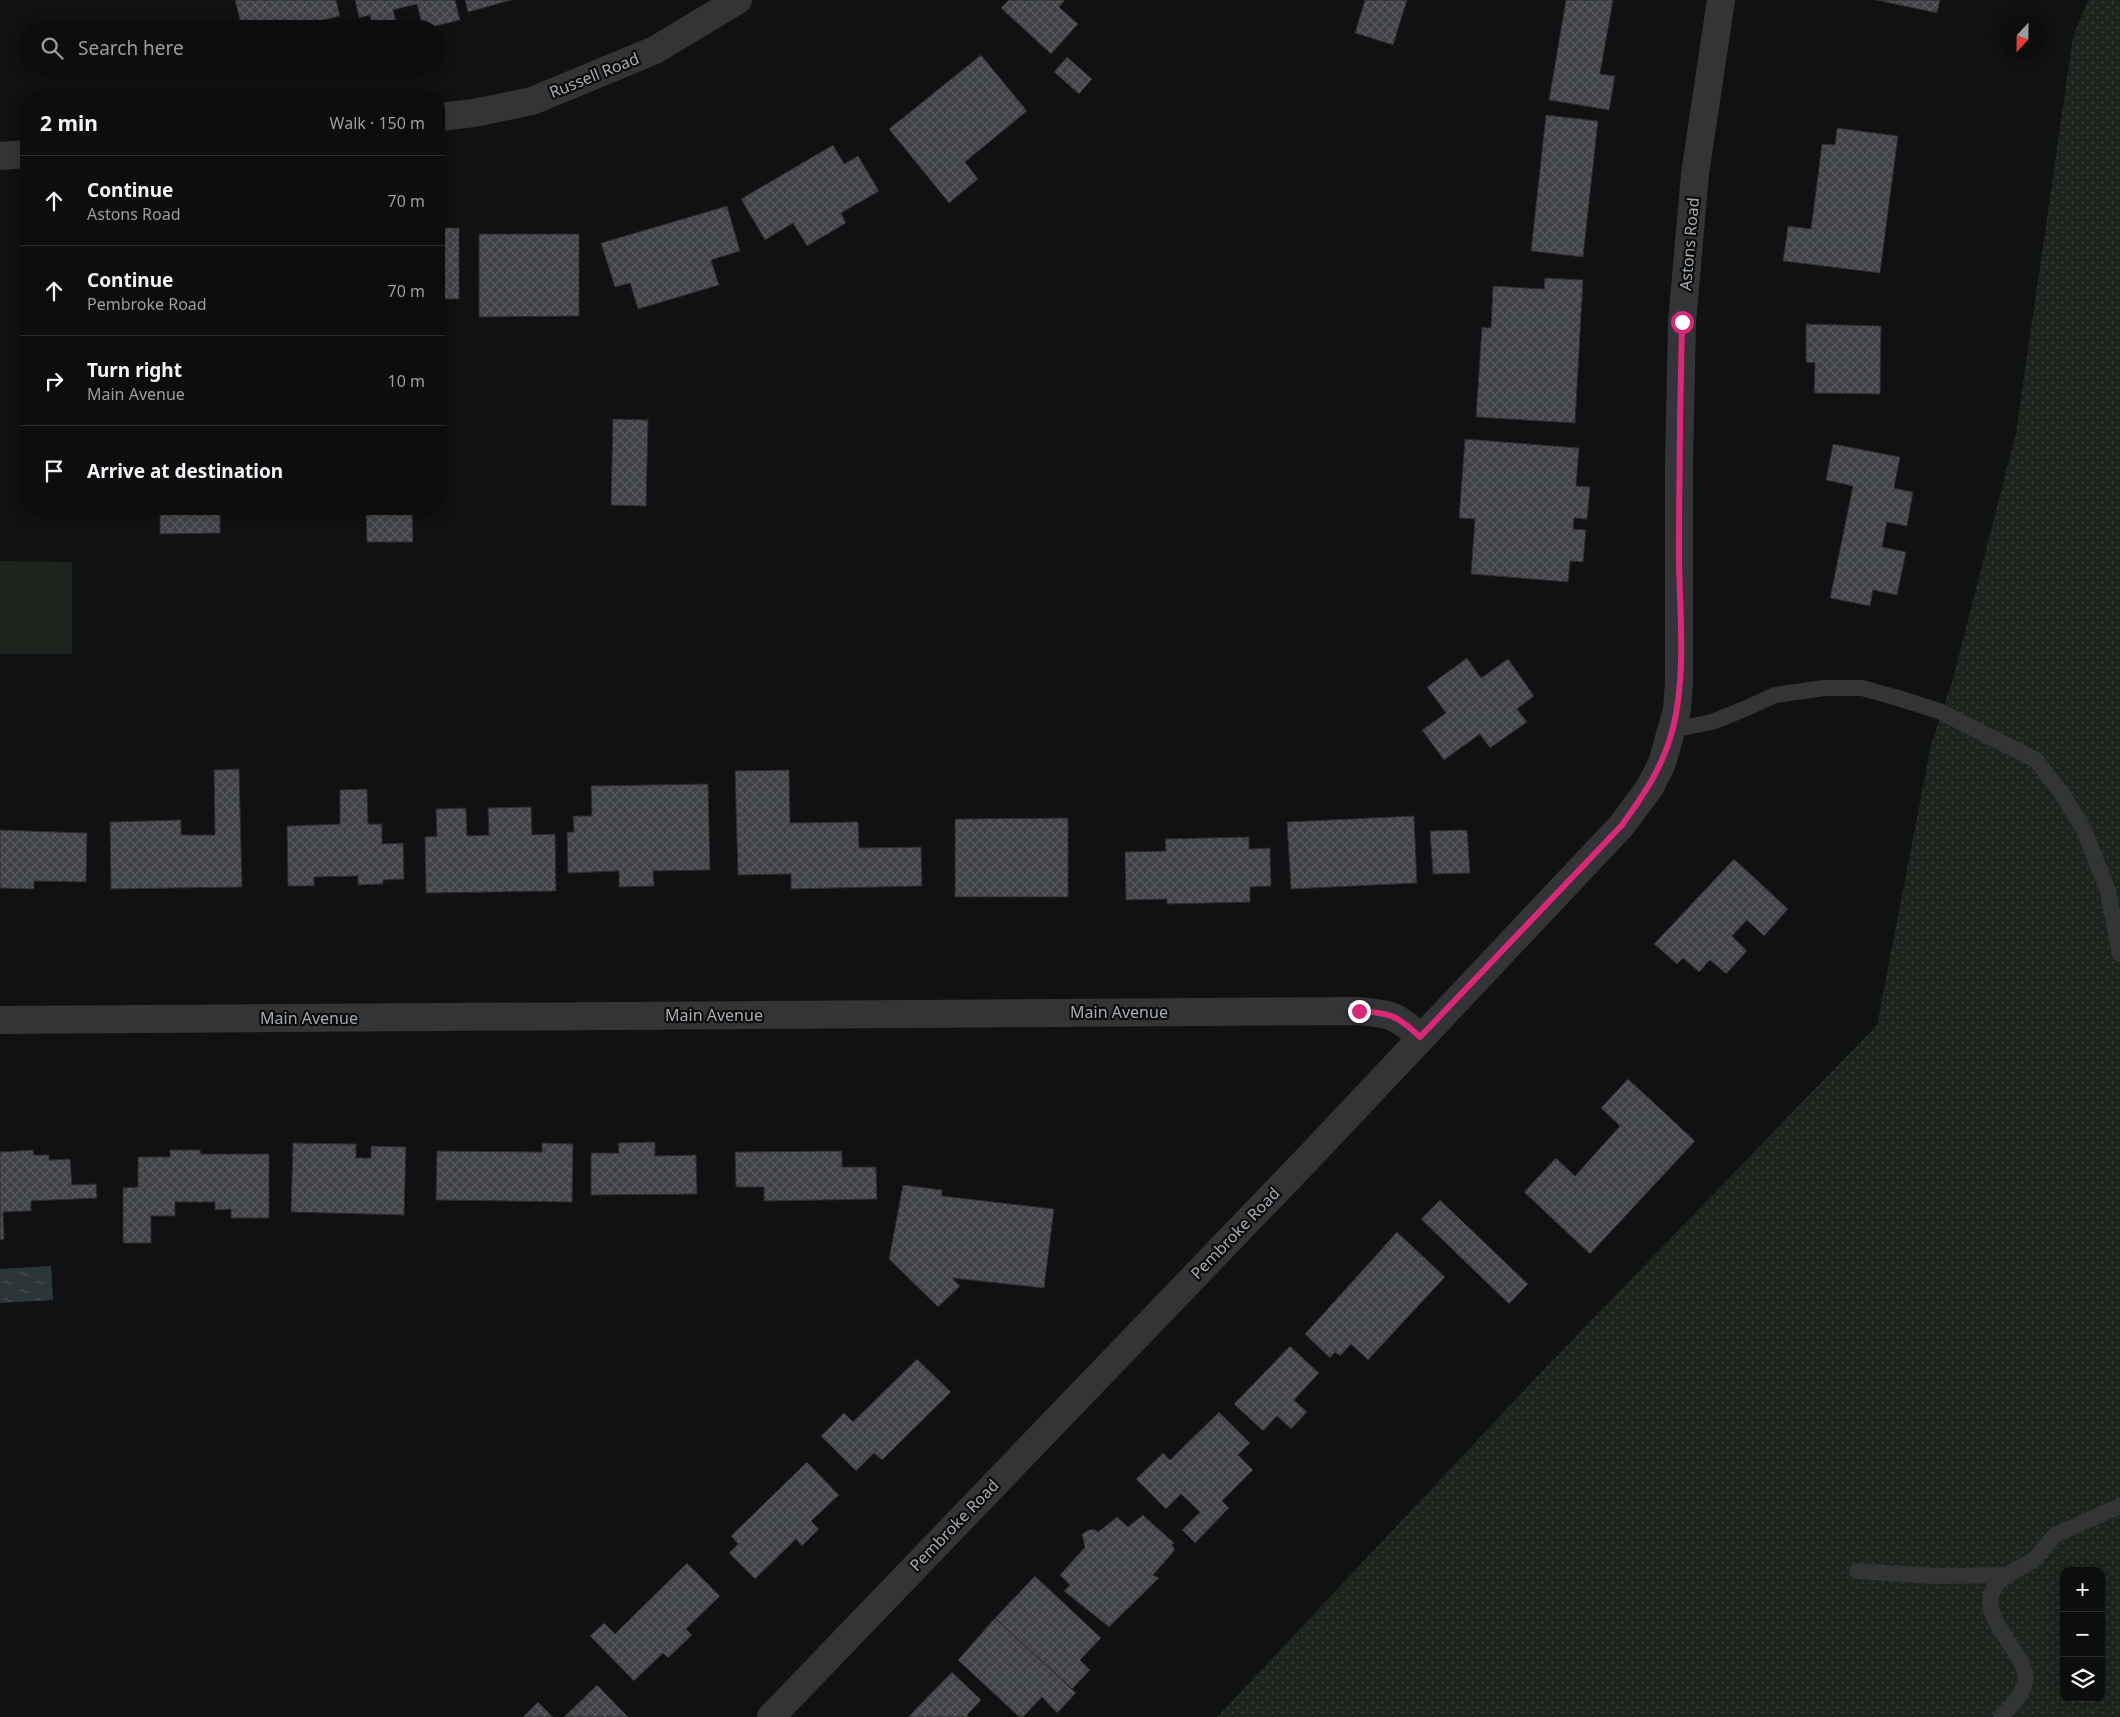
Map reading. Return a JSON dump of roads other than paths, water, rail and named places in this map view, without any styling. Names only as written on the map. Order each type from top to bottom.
[{"type":"street","name":"Russell Road","points":[[445,116],[474,113],[532,100],[655,50],[738,0]]},
{"type":"street","name":"Astons Road","points":[[1672,730],[1679,682],[1679,465],[1682,322],[1695,174],[1721,0]]},
{"type":"street","points":[[0,156],[20,154]]},
{"type":"street","name":"Pembroke Road","points":[[771,1717],[1306,1160],[1622,825],[1650,787],[1662,763],[1672,730]]},
{"type":"street","name":"Main Avenue","points":[[0,1020],[1359,1011],[1398,1017],[1420,1037]]},
{"type":"lane","points":[[1672,730],[1712,722],[1775,695],[1824,688],[1862,688],[1939,711],[2036,760],[2063,795],[2084,830],[2108,891],[2120,954]]},
{"type":"lane","points":[[2001,1717],[2021,1694],[2026,1681],[2024,1668],[1994,1620],[1991,1601],[1996,1586],[2008,1575],[2035,1560],[2056,1535],[2120,1506]]},
{"type":"lane","points":[[1857,1570],[1936,1576],[2008,1575]]},
{"type":"water","points":[[51,1266],[53,1300],[0,1303],[0,1269]]}]
